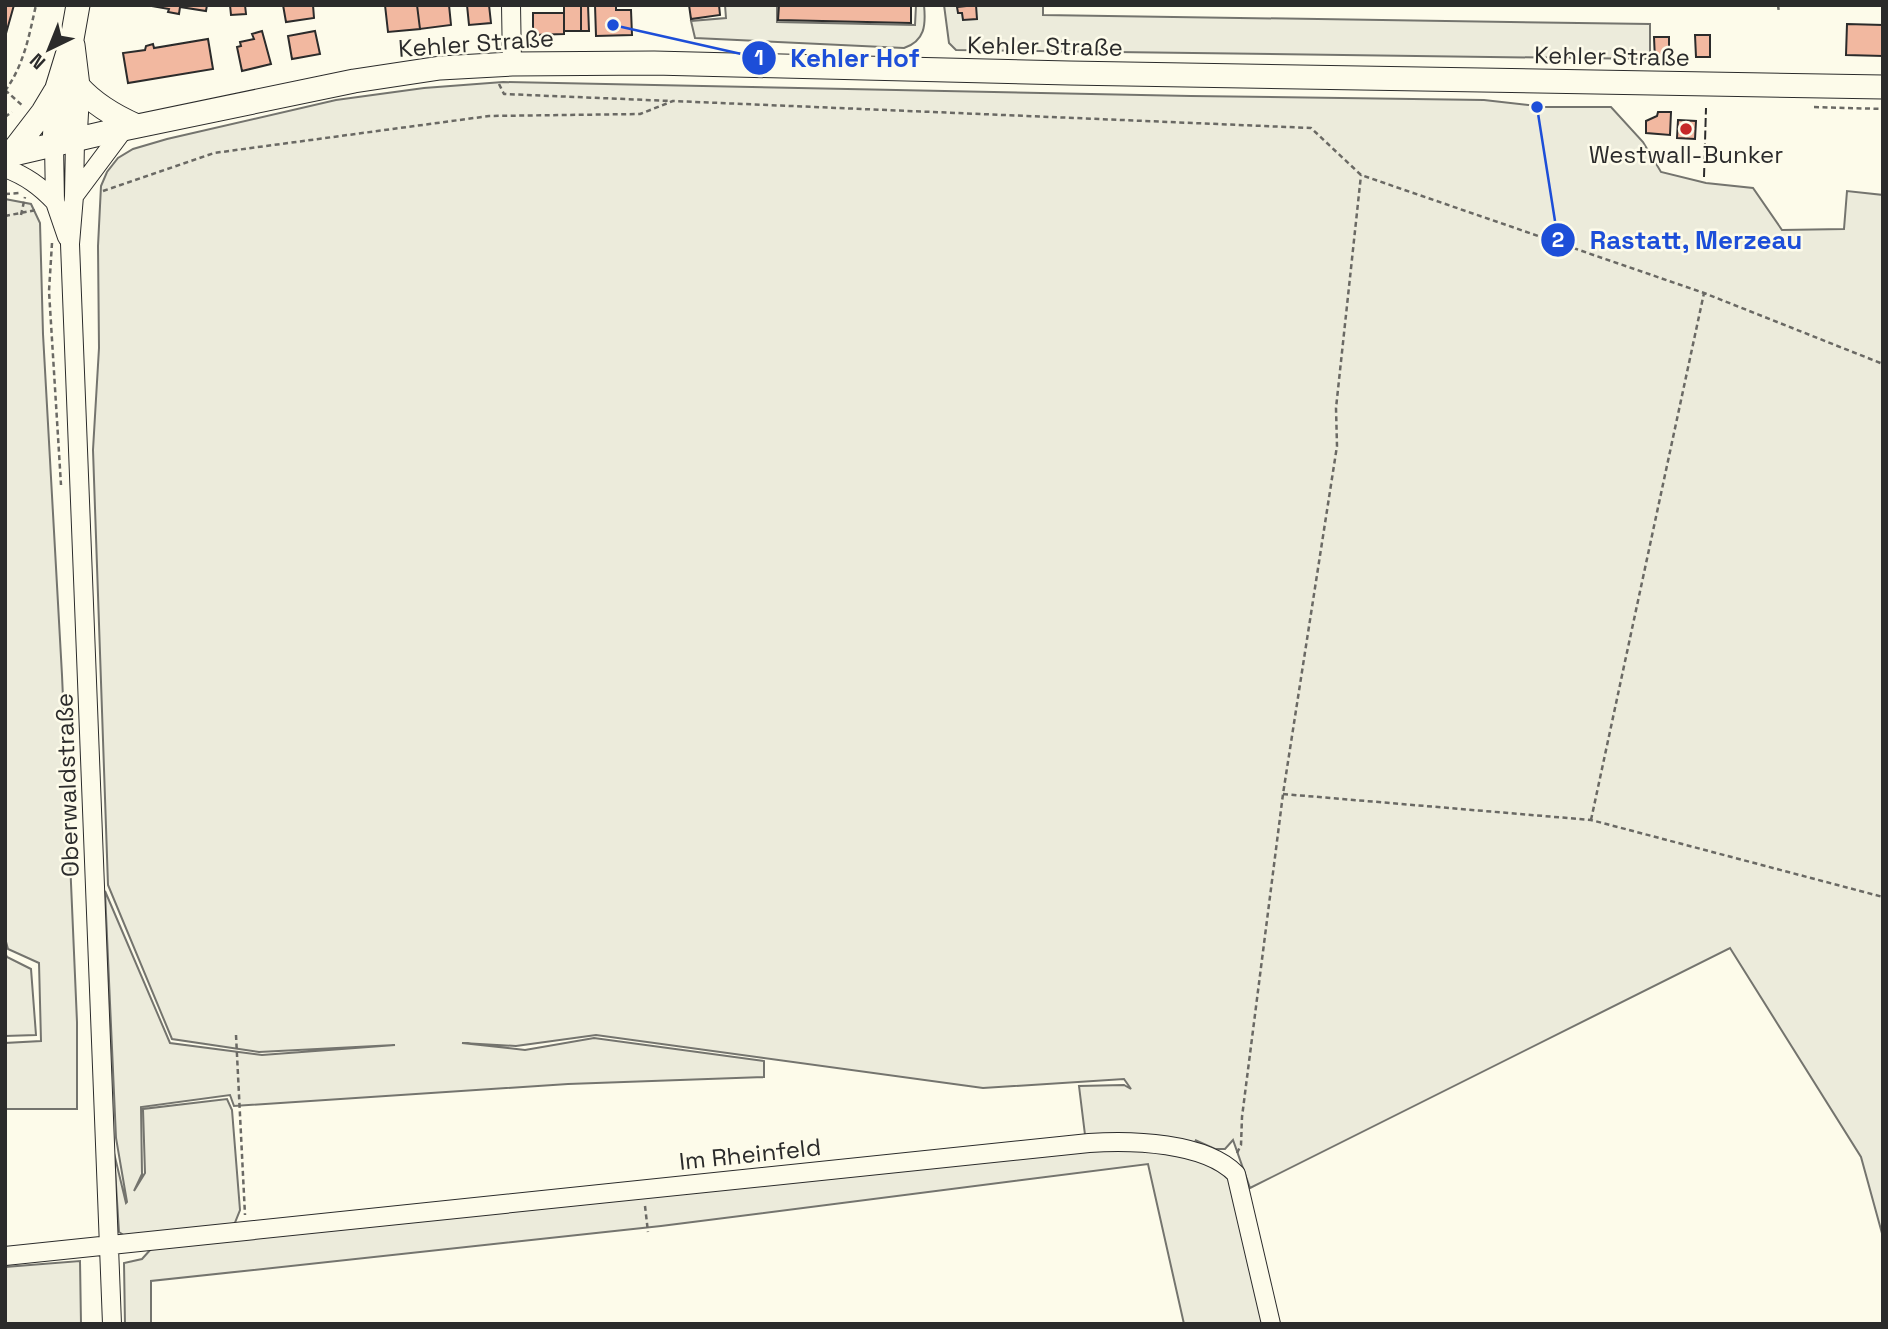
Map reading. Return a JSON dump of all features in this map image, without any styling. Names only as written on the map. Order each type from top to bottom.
[{"type":"main road","points":[[65,142],[67,87],[78,5]]},
{"type":"main road","name":"Kehler Straße","points":[[7,160],[65,142],[130,127],[366,79],[440,68],[503,71],[654,63],[1883,88]]},
{"type":"main road","points":[[67,87],[87,96],[130,127]]},
{"type":"main road","points":[[7,160],[43,112],[67,87]]},
{"type":"street","points":[[503,71],[511,5]]},
{"type":"street","points":[[74,196],[130,127]]},
{"type":"street","name":"Oberwaldstraße","points":[[65,142],[74,196],[70,244],[112,1324]]},
{"type":"street","name":"Oberwaldstraße","points":[[65,142],[55,202],[70,244]]},
{"type":"street","points":[[7,160],[55,202]]},
{"type":"street","name":"Im Rheinfeld","points":[[5,1256],[1129,1140],[1167,1145],[1209,1157],[1229,1167]]},
{"type":"street","points":[[1229,1167],[1240,1184],[1271,1324]]},
{"type":"path","points":[[5,91],[24,57],[36,5]]},
{"type":"path","points":[[1778,5],[1779,13]]},
{"type":"path","points":[[503,71],[504,94],[1311,128],[1361,175],[1704,293],[1883,364]]},
{"type":"path","points":[[103,191],[214,153],[489,116],[640,114],[673,101]]},
{"type":"path","points":[[1804,106],[1883,108]]},
{"type":"path","points":[[5,117],[12,112]]},
{"type":"path","points":[[1229,1167],[1241,1145],[1242,1117],[1283,794],[1336,446],[1336,408],[1361,175]]},
{"type":"path","points":[[5,194],[25,193],[21,215]]},
{"type":"path","points":[[5,216],[36,210]]},
{"type":"path","points":[[1591,820],[1704,293]]},
{"type":"path","points":[[1283,794],[1591,820],[1883,897]]},
{"type":"path","points":[[236,1035],[246,1232]]},
{"type":"path","points":[[643,1189],[648,1232]]},
{"type":"shaded area","points":[[725,5],[777,5],[777,22],[915,25],[916,5],[924,5],[925,19],[920,37],[904,48],[695,38],[691,21],[726,18]]},
{"type":"shaded area","points":[[944,5],[1043,5],[1043,15],[1650,24],[1650,59],[956,50],[949,43]]},
{"type":"shaded area","points":[[503,82],[1484,100],[1545,107],[1611,107],[1643,142],[1661,172],[1706,183],[1753,188],[1782,230],[1844,229],[1847,191],[1883,195],[1883,1237],[1861,1157],[1730,948],[1250,1188],[1233,1140],[1225,1149],[1215,1149],[1195,1140],[1206,1148],[1229,1179],[1264,1324],[1184,1324],[1148,1164],[661,1226],[151,1281],[151,1324],[125,1324],[124,1263],[142,1259],[151,1249],[1087,1151],[1079,1086],[1124,1085],[1131,1089],[1124,1079],[983,1088],[596,1035],[516,1046],[462,1043],[525,1050],[594,1038],[764,1061],[764,1077],[568,1084],[234,1106],[230,1095],[141,1107],[142,1174],[134,1191],[145,1173],[143,1109],[227,1099],[232,1110],[240,1210],[234,1225],[128,1238],[119,1232],[114,1153],[127,1202],[116,1138],[105,891],[170,1043],[262,1055],[395,1045],[259,1052],[172,1039],[108,885],[93,450],[99,348],[98,246],[101,186],[107,172],[118,158],[133,149],[167,139],[336,100],[424,88]]},
{"type":"shaded area","points":[[5,199],[31,204],[40,223],[43,334],[62,675],[77,1022],[77,1109],[5,1109],[5,1043],[41,1041],[39,963],[8,949],[5,938]]},
{"type":"shaded area","points":[[5,952],[7,957],[31,969],[36,1035],[5,1036]]},
{"type":"shaded area","points":[[80,1261],[81,1324],[5,1324],[5,1267]]},
{"type":"building","points":[[5,5],[14,5],[5,37]]},
{"type":"building","points":[[146,5],[207,5],[206,11],[180,7],[179,14],[168,12],[169,9]]},
{"type":"building","points":[[230,5],[245,5],[246,14],[231,15]]},
{"type":"building","points":[[283,5],[313,5],[314,18],[286,22]]},
{"type":"building","points":[[385,5],[417,5],[420,29],[388,32]]},
{"type":"building","points":[[417,5],[449,5],[451,25],[420,29]]},
{"type":"building","points":[[467,5],[489,5],[491,23],[469,25]]},
{"type":"building","points":[[564,5],[581,5],[581,31],[564,31]]},
{"type":"building","points":[[581,5],[588,5],[589,31],[581,31]]},
{"type":"building","points":[[595,5],[616,5],[616,10],[631,10],[632,35],[596,36]]},
{"type":"building","points":[[689,5],[719,5],[720,15],[691,19]]},
{"type":"building","points":[[779,5],[911,5],[911,23],[778,20]]},
{"type":"building","points":[[976,5],[977,19],[963,20],[957,7]]},
{"type":"building","points":[[533,13],[564,13],[564,34],[533,35]]},
{"type":"building","points":[[1847,24],[1883,25],[1883,56],[1846,55]]},
{"type":"building","points":[[262,31],[271,64],[242,71],[237,47],[241,46],[240,42],[254,39],[252,34]]},
{"type":"building","points":[[315,31],[320,54],[292,59],[288,36]]},
{"type":"building","points":[[1695,35],[1710,35],[1710,57],[1696,57]]},
{"type":"building","points":[[1654,37],[1669,37],[1669,60],[1655,60]]},
{"type":"building","points":[[208,39],[213,69],[128,83],[123,53],[145,50],[146,46],[153,44],[154,48]]},
{"type":"building","points":[[1658,112],[1671,112],[1670,135],[1646,133],[1646,121],[1657,116]]},
{"type":"building","name":"Westwall-Bunker","points":[[1678,120],[1696,121],[1695,139],[1677,138]]},
{"type":"fence","points":[[1704,177],[1706,108]]},
{"type":"place","name":"Kehler Hof","points":[[613,25]]},
{"type":"place","name":"Rastatt, Merzeau","points":[[1537,107]]},
{"type":"place","name":"Westwall-Bunker","points":[[1686,129]]}]
